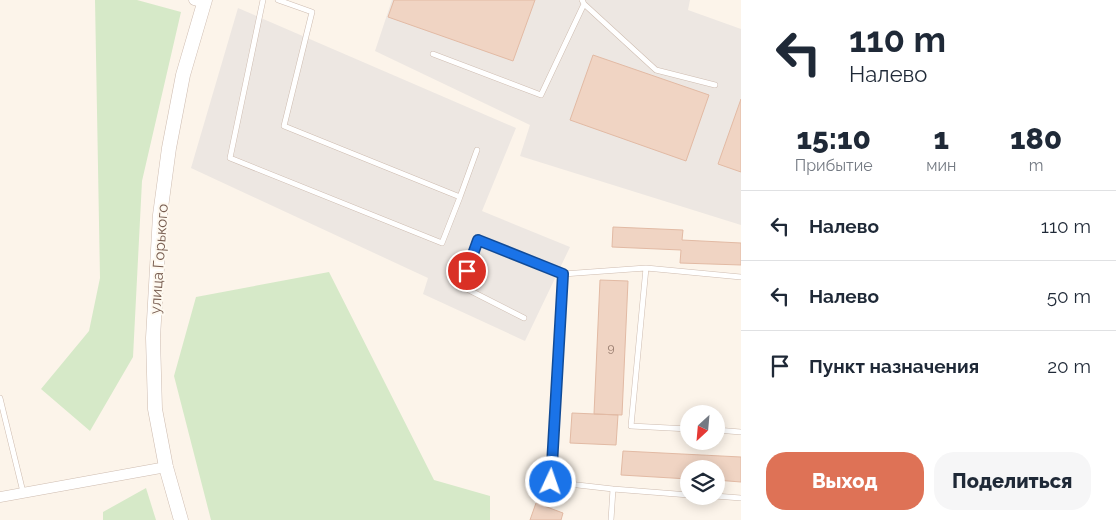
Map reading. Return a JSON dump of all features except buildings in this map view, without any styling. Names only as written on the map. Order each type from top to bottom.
[{"type":"street","name":"улица Горького","points":[[181,520],[166,467],[155,410],[154,338],[160,215],[169,148],[183,75],[201,1]]},
{"type":"street","points":[[0,497],[166,467]]},
{"type":"lane","points":[[263,0],[230,158],[442,243],[477,150]]},
{"type":"lane","points":[[278,0],[312,12],[284,126],[460,197]]},
{"type":"lane","points":[[433,54],[541,95],[583,2],[656,70],[715,85]]},
{"type":"lane","points":[[524,318],[461,286],[478,240],[563,274],[646,268],[741,278]]},
{"type":"lane","points":[[646,268],[631,426],[680,429]]},
{"type":"lane","points":[[563,274],[551,482],[613,489],[680,493]]},
{"type":"lane","points":[[0,398],[23,492]]},
{"type":"lane","points":[[725,431],[741,432]]},
{"type":"lane","points":[[612,520],[613,489]]},
{"type":"lane","points":[[725,497],[741,498]]},
{"type":"shaded area","points":[[392,0],[690,0],[688,10],[741,29],[741,225],[520,156],[530,125],[375,51]]},
{"type":"shaded area","points":[[238,8],[516,128],[482,211],[570,247],[525,341],[423,294],[428,278],[191,168]]},
{"type":"green space","points":[[95,0],[137,0],[181,12],[142,181],[133,357],[90,431],[41,389],[89,331],[100,278]]},
{"type":"green space","points":[[329,272],[434,480],[490,496],[490,520],[211,520],[174,376],[196,297]]},
{"type":"green space","points":[[146,488],[156,520],[103,520],[103,512]]},
{"type":"route","points":[[467,271],[478,240],[563,274],[551,482]]}]
